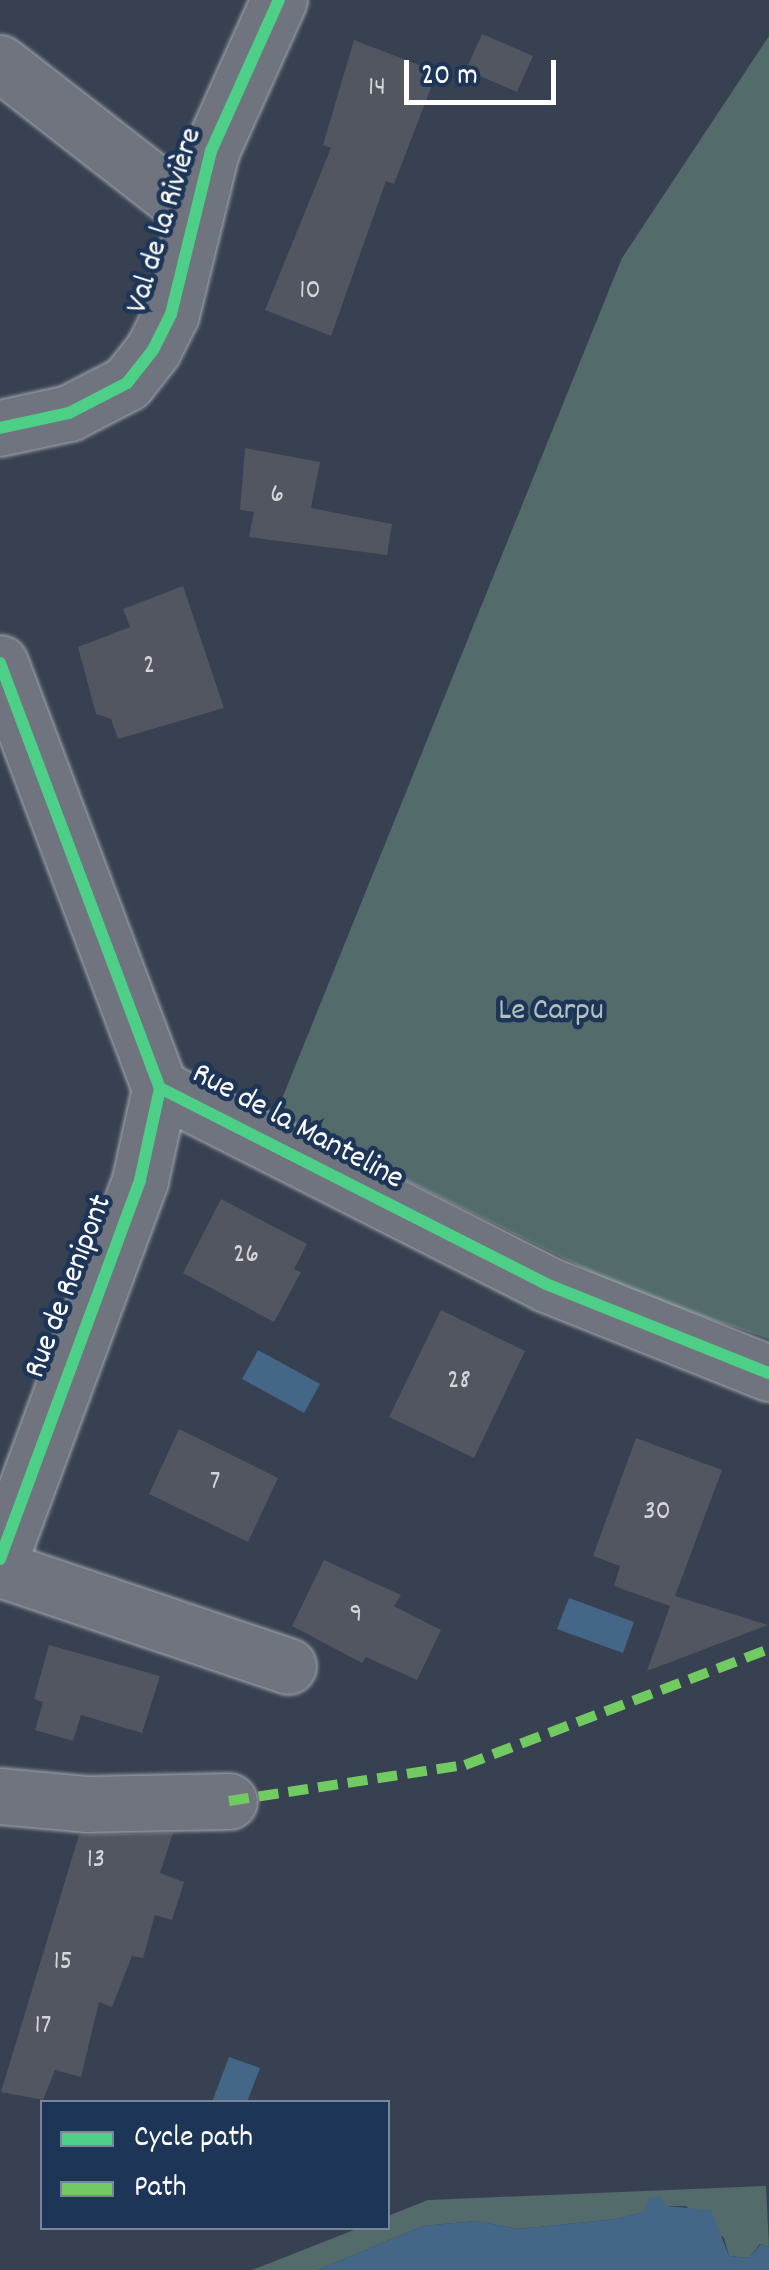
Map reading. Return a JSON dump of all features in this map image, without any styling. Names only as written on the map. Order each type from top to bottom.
[{"type":"street","name":"Val de la Rivière","points":[[0,428],[69,413],[127,383],[171,314],[192,213],[211,151],[279,0]]},
{"type":"street","points":[[0,63],[192,213]]},
{"type":"street","name":"Rue de la Manteline","points":[[0,664],[160,1088],[546,1284],[769,1373]]},
{"type":"street","name":"Rue de Renipont","points":[[0,1559],[140,1180],[160,1088]]},
{"type":"street","points":[[0,1569],[288,1666]]},
{"type":"street","points":[[0,1796],[86,1804],[229,1802]]},
{"type":"green space","name":"Le Carpu","points":[[769,36],[769,1339],[636,1294],[275,1116],[622,258]]},
{"type":"green space","points":[[766,2186],[769,2247],[760,2244],[749,2258],[729,2256],[724,2238],[686,2206],[666,2206],[617,2219],[518,2229],[476,2221],[423,2226],[318,2270],[252,2270],[354,2230],[390,2230],[390,2215],[428,2200]]},
{"type":"water","points":[[258,1350],[320,1384],[304,1413],[242,1379]]},
{"type":"water","points":[[569,1598],[634,1622],[623,1653],[557,1629]]},
{"type":"water","points":[[229,2057],[260,2068],[248,2100],[213,2100]]},
{"type":"water","points":[[661,2196],[666,2206],[711,2210],[729,2256],[749,2258],[761,2244],[769,2247],[769,2270],[318,2270],[423,2226],[476,2221],[518,2229],[617,2219],[643,2212],[648,2199]]},
{"type":"building","points":[[482,34],[533,56],[517,92],[466,70]]},
{"type":"building","points":[[354,40],[437,72],[394,184],[386,181],[331,336],[265,310],[331,148],[323,145]]},
{"type":"building","points":[[245,448],[320,462],[311,508],[392,524],[387,555],[249,537],[254,512],[240,510]]},
{"type":"building","points":[[183,586],[224,708],[118,739],[111,719],[96,714],[78,647],[130,627],[123,609]]},
{"type":"building","points":[[221,1199],[307,1244],[294,1269],[301,1272],[274,1322],[183,1273]]},
{"type":"building","points":[[441,1310],[525,1351],[474,1458],[389,1417]]},
{"type":"building","points":[[179,1429],[278,1478],[248,1542],[149,1494]]},
{"type":"building","points":[[636,1438],[722,1470],[675,1596],[768,1625],[647,1671],[670,1606],[614,1586],[620,1566],[593,1556]]},
{"type":"building","points":[[324,1560],[401,1595],[394,1606],[441,1630],[417,1680],[366,1657],[362,1663],[292,1626]]},
{"type":"building","points":[[49,1645],[160,1676],[142,1733],[81,1715],[73,1741],[35,1730],[43,1702],[34,1699]]},
{"type":"building","points":[[173,1833],[160,1873],[184,1882],[172,1920],[155,1915],[143,1958],[132,1956],[112,2007],[99,2002],[81,2077],[55,2070],[43,2100],[1,2092],[79,1835]]},
{"type":"marked path","points":[[229,1801],[465,1765],[769,1649]]},
{"type":"cycle path","points":[[0,428],[69,413],[127,383],[153,350],[171,314],[211,151],[279,0]]},
{"type":"cycle path","points":[[0,663],[160,1088],[546,1284],[769,1373]]},
{"type":"cycle path","points":[[0,1559],[140,1180],[160,1088]]}]
